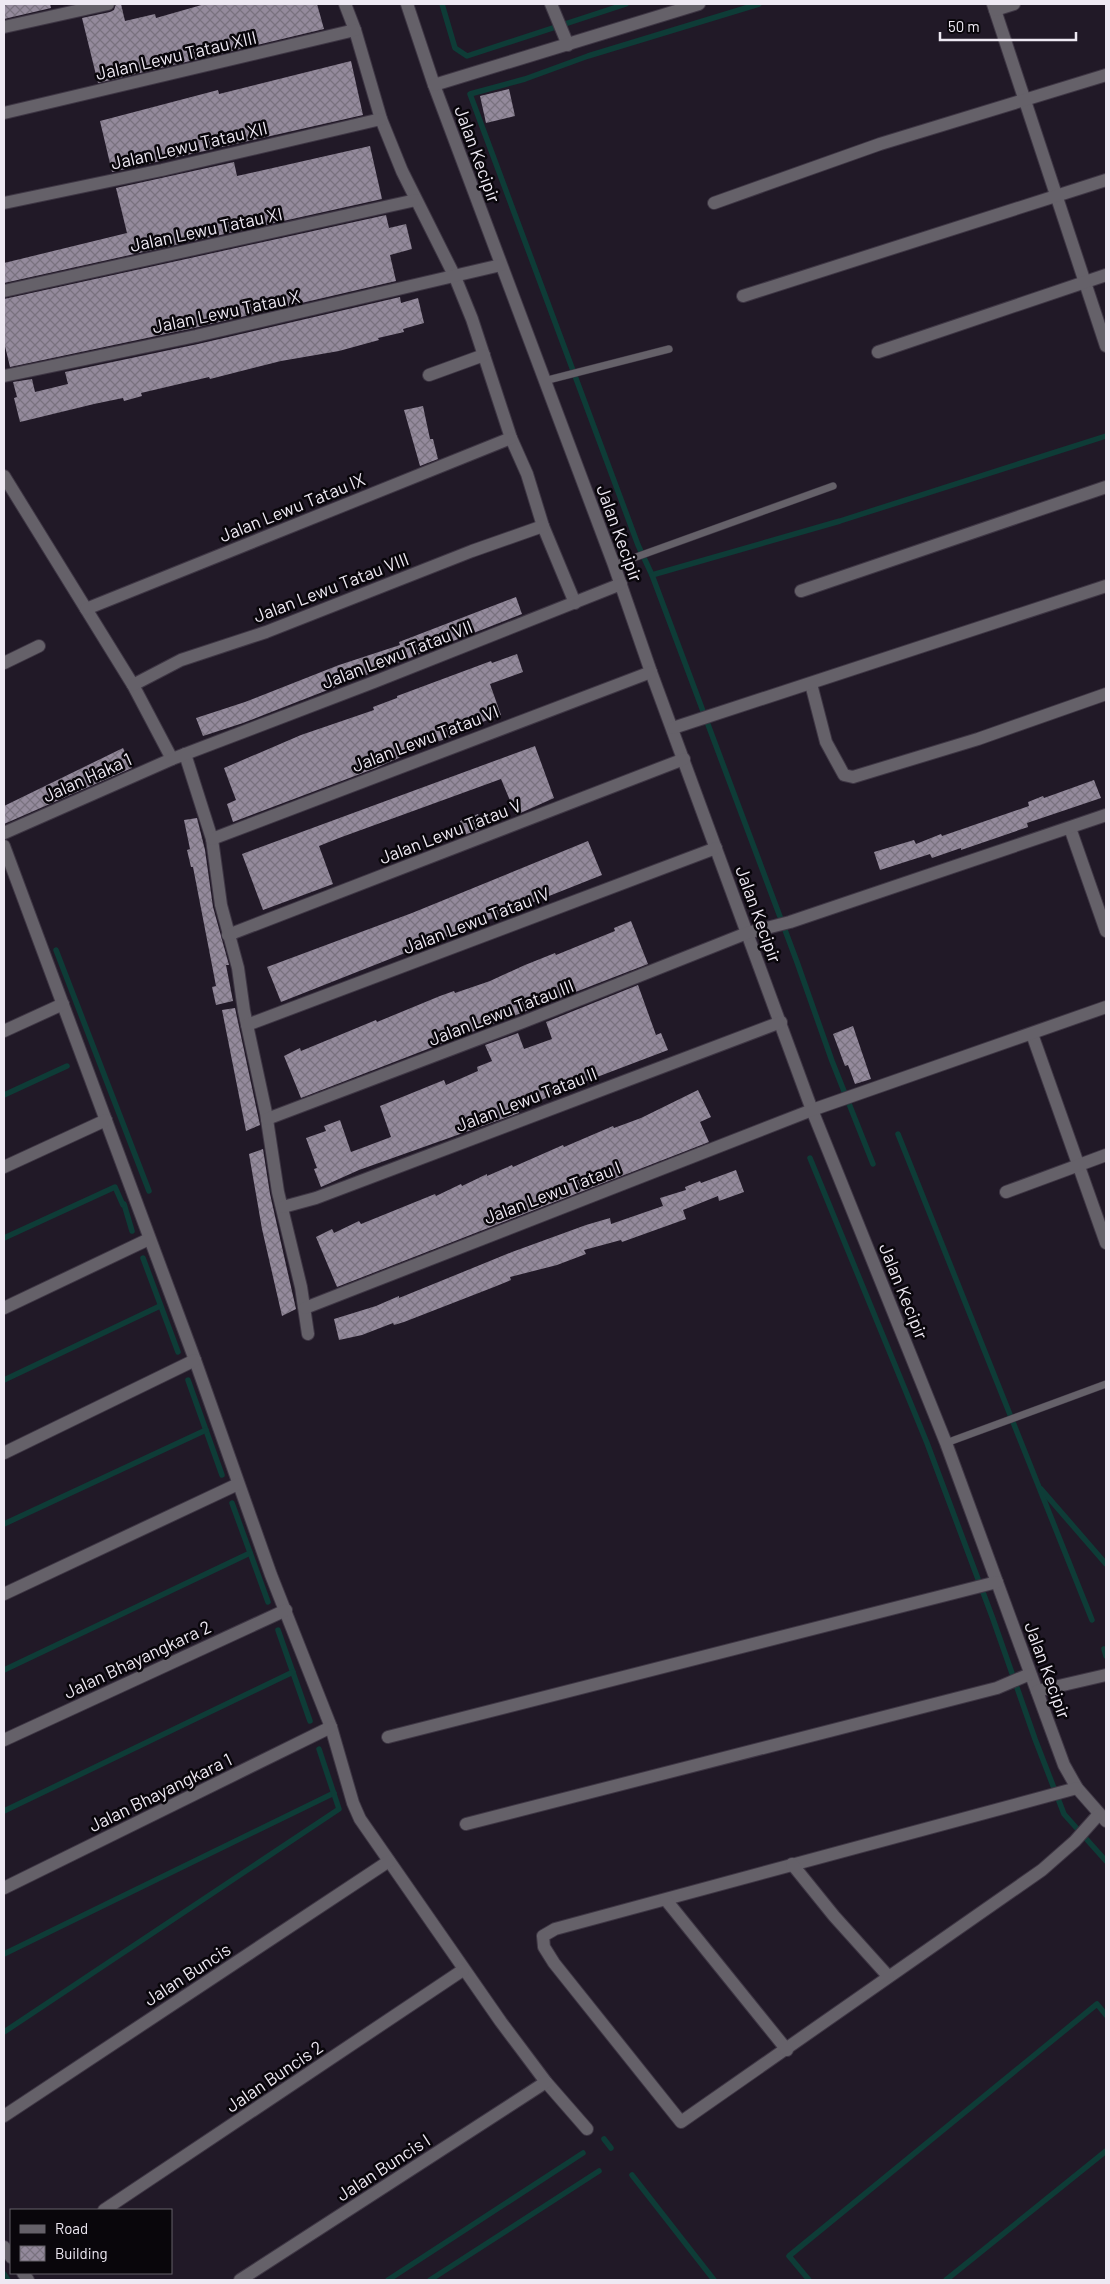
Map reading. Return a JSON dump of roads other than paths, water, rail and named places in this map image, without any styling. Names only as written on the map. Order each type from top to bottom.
[{"type":"street","points":[[4,27],[108,4]]},
{"type":"street","points":[[345,4],[355,30],[381,119],[416,200],[455,277],[484,355],[511,438],[530,482],[543,526],[575,603]]},
{"type":"street","name":"Jalan Kecipir","points":[[407,4],[434,85],[614,565],[650,672],[684,759],[812,1110],[946,1443],[992,1583],[1037,1691],[1064,1765],[1077,1788],[1103,1817]]},
{"type":"street","points":[[434,85],[566,39],[699,4]]},
{"type":"street","points":[[1014,4],[994,7],[1106,346]]},
{"type":"street","points":[[553,9],[566,39]]},
{"type":"street","name":"Jalan Lewu Tatau XIII","points":[[4,113],[355,30]]},
{"type":"street","points":[[714,203],[880,144],[1106,75]]},
{"type":"street","name":"Jalan Lewu Tatau XII","points":[[4,203],[171,168],[381,119]]},
{"type":"street","points":[[743,296],[1106,180]]},
{"type":"street","name":"Jalan Lewu Tatau XI","points":[[4,291],[416,200]]},
{"type":"street","name":"Jalan Lewu Tatau X","points":[[4,376],[455,277],[501,265]]},
{"type":"street","points":[[878,352],[1106,275]]},
{"type":"street","points":[[429,375],[484,355]]},
{"type":"street","name":"Jalan Lewu Tatau IX","points":[[86,609],[511,438]]},
{"type":"street","points":[[4,476],[133,685],[172,759]]},
{"type":"street","points":[[801,591],[1106,487]]},
{"type":"street","name":"Jalan Lewu Tatau VIII","points":[[133,685],[181,660],[266,632],[543,526]]},
{"type":"street","name":"Jalan Lewu Tatau VII","points":[[185,754],[621,584]]},
{"type":"street","points":[[672,728],[812,684],[1106,586]]},
{"type":"street","points":[[4,663],[39,646]]},
{"type":"street","name":"Jalan Lewu Tatau VI","points":[[212,840],[650,672]]},
{"type":"street","points":[[812,684],[830,750],[844,775],[853,777],[978,739],[1106,694]]},
{"type":"street","points":[[185,754],[212,840],[221,905],[238,968],[247,1025],[267,1119],[270,1151],[305,1308],[308,1334]]},
{"type":"street","name":"Jalan Haka 1","points":[[4,834],[185,754]]},
{"type":"street","name":"Jalan Lewu Tatau V","points":[[228,935],[684,759]]},
{"type":"street","name":"Jalan Lewu Tatau III","points":[[267,1119],[504,1030],[747,933],[790,922],[1106,815]]},
{"type":"street","points":[[1070,828],[1106,931]]},
{"type":"street","points":[[4,846],[195,1360],[238,1484],[331,1727],[353,1803],[368,1833],[463,1970],[546,2082],[587,2129]]},
{"type":"street","name":"Jalan Lewu Tatau IV","points":[[247,1025],[716,848]]},
{"type":"street","points":[[4,1031],[63,1004]]},
{"type":"street","name":"Jalan Lewu Tatau I","points":[[305,1308],[812,1110],[1106,1007]]},
{"type":"street","name":"Jalan Lewu Tatau II","points":[[283,1207],[316,1198],[781,1022]]},
{"type":"street","points":[[1032,1034],[1106,1243]]},
{"type":"street","points":[[4,1166],[106,1120]]},
{"type":"street","points":[[1006,1192],[1106,1155]]},
{"type":"street","points":[[4,1308],[150,1239]]},
{"type":"street","points":[[4,1453],[195,1360]]},
{"type":"street","points":[[4,1594],[238,1484]]},
{"type":"street","points":[[388,1737],[967,1591],[992,1583]]},
{"type":"street","name":"Jalan Bhayangkara 2","points":[[4,1740],[286,1610]]},
{"type":"street","points":[[466,1824],[997,1688],[1018,1681],[1030,1674]]},
{"type":"street","points":[[1037,1691],[1106,1675]]},
{"type":"street","name":"Jalan Bhayangkara 1","points":[[4,1888],[331,1727]]},
{"type":"street","points":[[1077,1788],[1044,1795],[666,1900],[555,1928],[543,1936],[544,1947],[682,2122],[1042,1870],[1089,1826],[1103,1817]]},
{"type":"street","name":"Jalan Buncis","points":[[4,2116],[389,1861]]},
{"type":"street","points":[[792,1864],[834,1916],[888,1976]]},
{"type":"street","points":[[666,1900],[787,2050]]},
{"type":"street","name":"Jalan Buncis 2","points":[[105,2209],[463,1970]]},
{"type":"street","name":"Jalan Buncis I","points":[[240,2280],[546,2082]]},
{"type":"lane","points":[[544,381],[668,349]]},
{"type":"lane","points":[[614,565],[833,486]]},
{"type":"lane","points":[[946,1443],[1106,1384]]},
{"type":"waterway","points":[[442,4],[455,48],[467,56],[626,4]]},
{"type":"waterway","points":[[652,575],[638,545],[470,94],[525,79],[588,56],[759,4]]},
{"type":"waterway","points":[[873,1164],[832,1061],[797,962],[652,575],[840,521],[1106,436]]},
{"type":"waterway","points":[[56,950],[149,1191]]},
{"type":"waterway","points":[[4,1095],[67,1066]]},
{"type":"waterway","points":[[898,1134],[1092,1620]]},
{"type":"waterway","points":[[810,1158],[927,1443],[1064,1814],[1106,1861]]},
{"type":"waterway","points":[[4,1238],[115,1187],[123,1205]]},
{"type":"waterway","points":[[124,1204],[132,1231]]},
{"type":"waterway","points":[[143,1258],[178,1352]]},
{"type":"waterway","points":[[4,1380],[160,1306]]},
{"type":"waterway","points":[[188,1380],[222,1475]]},
{"type":"waterway","points":[[4,1524],[206,1430]]},
{"type":"waterway","points":[[1041,1489],[1106,1564]]},
{"type":"waterway","points":[[232,1503],[268,1602]]},
{"type":"waterway","points":[[4,1670],[250,1553]]},
{"type":"waterway","points":[[278,1630],[310,1721]]},
{"type":"waterway","points":[[1104,1649],[1106,1656]]},
{"type":"waterway","points":[[4,1811],[293,1672]]},
{"type":"waterway","points":[[4,2032],[339,1809],[319,1749]]},
{"type":"waterway","points":[[4,1954],[334,1793]]},
{"type":"waterway","points":[[809,2280],[789,2256],[1097,2004],[1106,2015]]},
{"type":"waterway","points":[[604,2139],[611,2148]]},
{"type":"waterway","points":[[946,2280],[1106,2151]]},
{"type":"waterway","points":[[388,2280],[583,2153]]},
{"type":"waterway","points":[[430,2280],[599,2171]]},
{"type":"waterway","points":[[632,2175],[714,2280]]},
{"type":"waterway","points":[[4,2274],[8,2280]]}]
